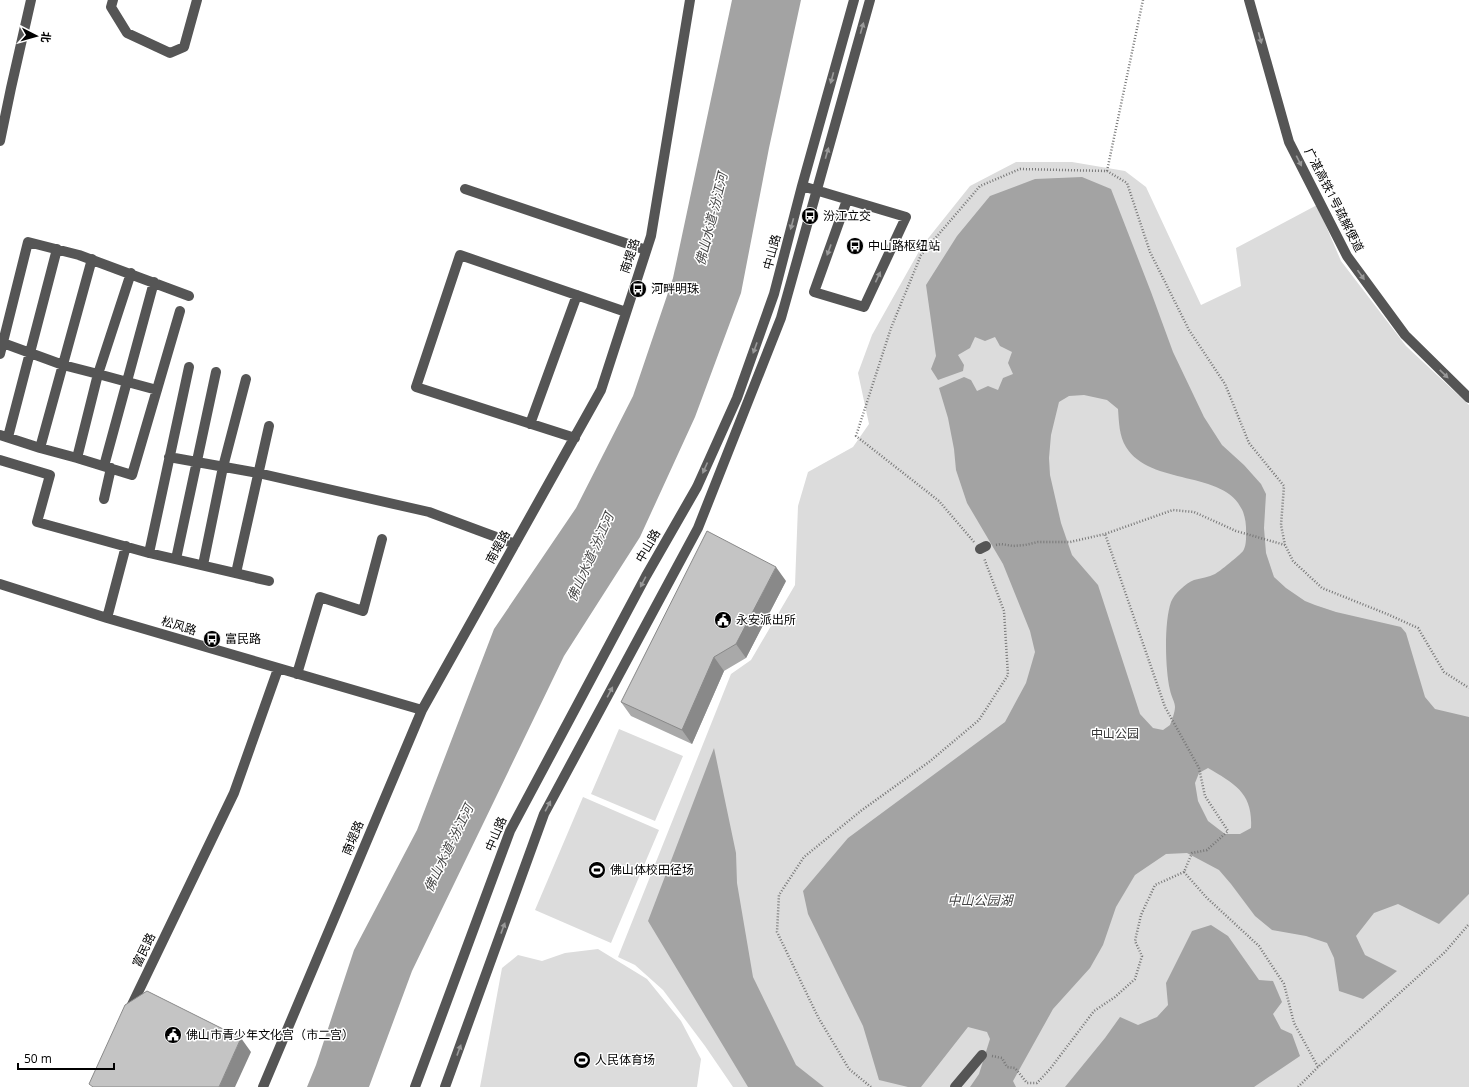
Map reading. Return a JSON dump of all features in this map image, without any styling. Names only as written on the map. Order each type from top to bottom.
[{"type":"street","points":[[0,141],[10,88],[31,0]]},
{"type":"street","points":[[113,0],[111,7],[127,33],[170,53],[184,47],[197,0]]},
{"type":"street","name":"南堤路","points":[[263,1087],[422,710],[602,390],[651,236],[690,0]]},
{"type":"street","name":"中山路","points":[[415,1087],[510,831],[646,576],[697,486],[737,398],[774,294],[802,186],[854,0]]},
{"type":"street","points":[[445,1087],[544,814],[698,528],[781,318],[870,0]]},
{"type":"street","name":"广湛高铁1号疏解便道","points":[[1249,0],[1289,142],[1347,256],[1405,335],[1469,398]]},
{"type":"street","points":[[802,186],[906,217],[864,307],[814,292],[847,200]]},
{"type":"street","points":[[465,189],[646,250]]},
{"type":"street","points":[[0,354],[1,342],[28,242],[57,249],[131,273],[189,296]]},
{"type":"street","points":[[57,249],[31,352],[4,436],[132,475],[180,311]]},
{"type":"street","points":[[575,438],[416,387],[460,255],[626,312]]},
{"type":"street","points":[[40,448],[92,260]]},
{"type":"street","points":[[77,458],[98,374],[131,273]]},
{"type":"street","points":[[104,499],[107,467],[127,382],[154,282]]},
{"type":"street","points":[[530,424],[577,295]]},
{"type":"street","points":[[1,342],[63,365],[157,390]]},
{"type":"street","points":[[149,553],[189,367]]},
{"type":"street","points":[[176,559],[198,462],[216,372]]},
{"type":"street","points":[[203,565],[223,467],[246,380]]},
{"type":"street","points":[[236,573],[269,426]]},
{"type":"street","points":[[169,457],[258,473],[429,512],[515,544]]},
{"type":"street","points":[[0,460],[50,475],[37,522],[149,553],[269,581]]},
{"type":"street","points":[[297,674],[320,597],[363,611],[382,539]]},
{"type":"street","points":[[107,618],[126,546]]},
{"type":"street","name":"松风路","points":[[0,584],[107,618],[422,710]]},
{"type":"street","name":"富民路","points":[[126,1018],[234,793],[278,669]]},
{"type":"street","points":[[955,1087],[982,1054]]},
{"type":"path","points":[[1107,171],[1143,0]]},
{"type":"path","points":[[871,1087],[849,1069],[814,1010],[777,932],[779,895],[804,857],[862,810],[929,762],[979,720],[1008,675],[1004,610],[983,547],[939,501],[856,436],[889,335],[921,255],[980,186],[1020,169],[1107,171],[1127,183],[1150,252],[1189,330],[1225,384],[1250,443],[1284,486],[1281,525],[1285,545],[1294,561],[1322,588],[1388,614],[1418,628],[1444,672],[1469,688]]},
{"type":"path","points":[[983,547],[1001,544],[1013,546],[1038,542],[1070,542],[1105,534],[1173,510],[1194,512],[1236,531],[1285,545]]},
{"type":"path","points":[[982,1054],[1002,1058],[1007,1067],[1016,1068],[1027,1083],[1037,1083],[1050,1069],[1094,1011],[1115,997],[1135,979],[1142,956],[1135,941],[1141,915],[1156,885],[1184,872],[1192,853],[1207,850],[1228,831],[1205,796],[1199,768],[1165,708],[1105,534]]},
{"type":"path","points":[[1184,872],[1207,898],[1259,946],[1284,984],[1294,1023],[1318,1068]]},
{"type":"path","points":[[1298,1087],[1445,952],[1469,924]]},
{"type":"green space","name":"中山公园","points":[[1016,162],[1072,162],[1125,171],[1146,187],[1201,305],[1241,286],[1236,248],[1317,205],[1341,261],[1406,346],[1469,405],[1469,1087],[733,1087],[705,1046],[663,990],[635,965],[618,957],[731,674],[751,660],[795,585],[798,506],[808,472],[853,447],[869,424],[858,373],[872,335],[922,246],[970,186]]},
{"type":"green space","points":[[619,729],[683,756],[655,821],[591,794]]},
{"type":"green space","name":"佛山体校田径场","points":[[583,797],[659,830],[611,943],[535,910]]},
{"type":"green space","points":[[598,949],[647,979],[681,1021],[701,1059],[697,1087],[480,1087],[502,968],[518,955],[542,961],[565,953]]},
{"type":"water","name":"佛山水道-汾江河","points":[[732,0],[801,0],[769,148],[741,293],[695,417],[640,537],[564,656],[412,971],[369,1087],[307,1087],[316,1065],[354,950],[417,830],[494,629],[576,508],[633,396],[673,278]]},
{"type":"water","name":"中山公园湖","points":[[1082,177],[1111,189],[1173,352],[1204,417],[1222,445],[1244,465],[1261,484],[1266,494],[1264,528],[1266,553],[1274,577],[1286,588],[1305,601],[1315,605],[1336,612],[1401,627],[1406,633],[1425,697],[1435,709],[1469,717],[1469,894],[1439,924],[1398,904],[1374,913],[1356,936],[1365,955],[1397,971],[1363,999],[1339,991],[1334,958],[1327,943],[1306,936],[1272,930],[1255,916],[1219,870],[1187,853],[1166,854],[1135,875],[1116,907],[1103,945],[1090,968],[1053,1009],[1013,1081],[1016,1087],[970,1087],[979,1074],[990,1039],[987,1032],[968,1027],[921,1087],[908,1087],[879,1080],[863,1026],[808,914],[803,891],[848,838],[1005,722],[1026,683],[1035,652],[1030,631],[1003,564],[967,503],[956,470],[954,449],[948,418],[939,388],[964,377],[971,380],[977,391],[988,386],[998,390],[1003,378],[1013,374],[1008,363],[1012,352],[1000,346],[995,337],[985,341],[975,337],[970,348],[958,355],[964,365],[963,371],[938,380],[931,369],[936,356],[926,285],[957,236],[990,196],[1035,179]],"holes":[[[1084,395],[1107,400],[1118,409],[1120,429],[1124,443],[1139,461],[1156,469],[1214,486],[1230,495],[1241,508],[1246,527],[1246,539],[1243,551],[1215,574],[1194,580],[1187,584],[1177,592],[1171,602],[1167,621],[1166,658],[1168,681],[1175,707],[1170,725],[1163,730],[1153,728],[1140,714],[1098,585],[1072,555],[1061,523],[1050,475],[1049,458],[1051,435],[1059,402],[1069,396]],[[1208,768],[1226,779],[1240,791],[1249,806],[1251,828],[1240,834],[1225,834],[1208,821],[1198,801],[1195,783],[1199,773]]]},
{"type":"water","points":[[714,748],[736,853],[737,883],[753,977],[796,1065],[824,1087],[748,1087],[648,921]]},
{"type":"water","points":[[1211,925],[1228,936],[1259,980],[1273,981],[1282,1002],[1273,1014],[1281,1029],[1292,1034],[1300,1056],[1254,1087],[1065,1087],[1120,1017],[1138,1025],[1157,1017],[1168,1005],[1166,983],[1192,931]]},
{"type":"building","name":"永安派出所","points":[[707,531],[776,567],[736,644],[714,657],[682,730],[621,702]]},
{"type":"building","name":"佛山市青少年文化宫（市二宫）","points":[[147,991],[241,1038],[219,1087],[93,1087],[89,1084],[125,1005]]},
{"type":"place","name":"汾江立交","points":[[810,216]]},
{"type":"place","name":"中山路枢纽站","points":[[855,246]]},
{"type":"place","name":"河畔明珠","points":[[638,289]]},
{"type":"place","name":"永安派出所","points":[[723,620]]},
{"type":"place","name":"富民路","points":[[212,639]]},
{"type":"place","name":"佛山体校田径场","points":[[597,870]]},
{"type":"place","name":"佛山市青少年文化宫（市二宫）","points":[[173,1035]]},
{"type":"place","name":"人民体育场","points":[[582,1060]]}]
